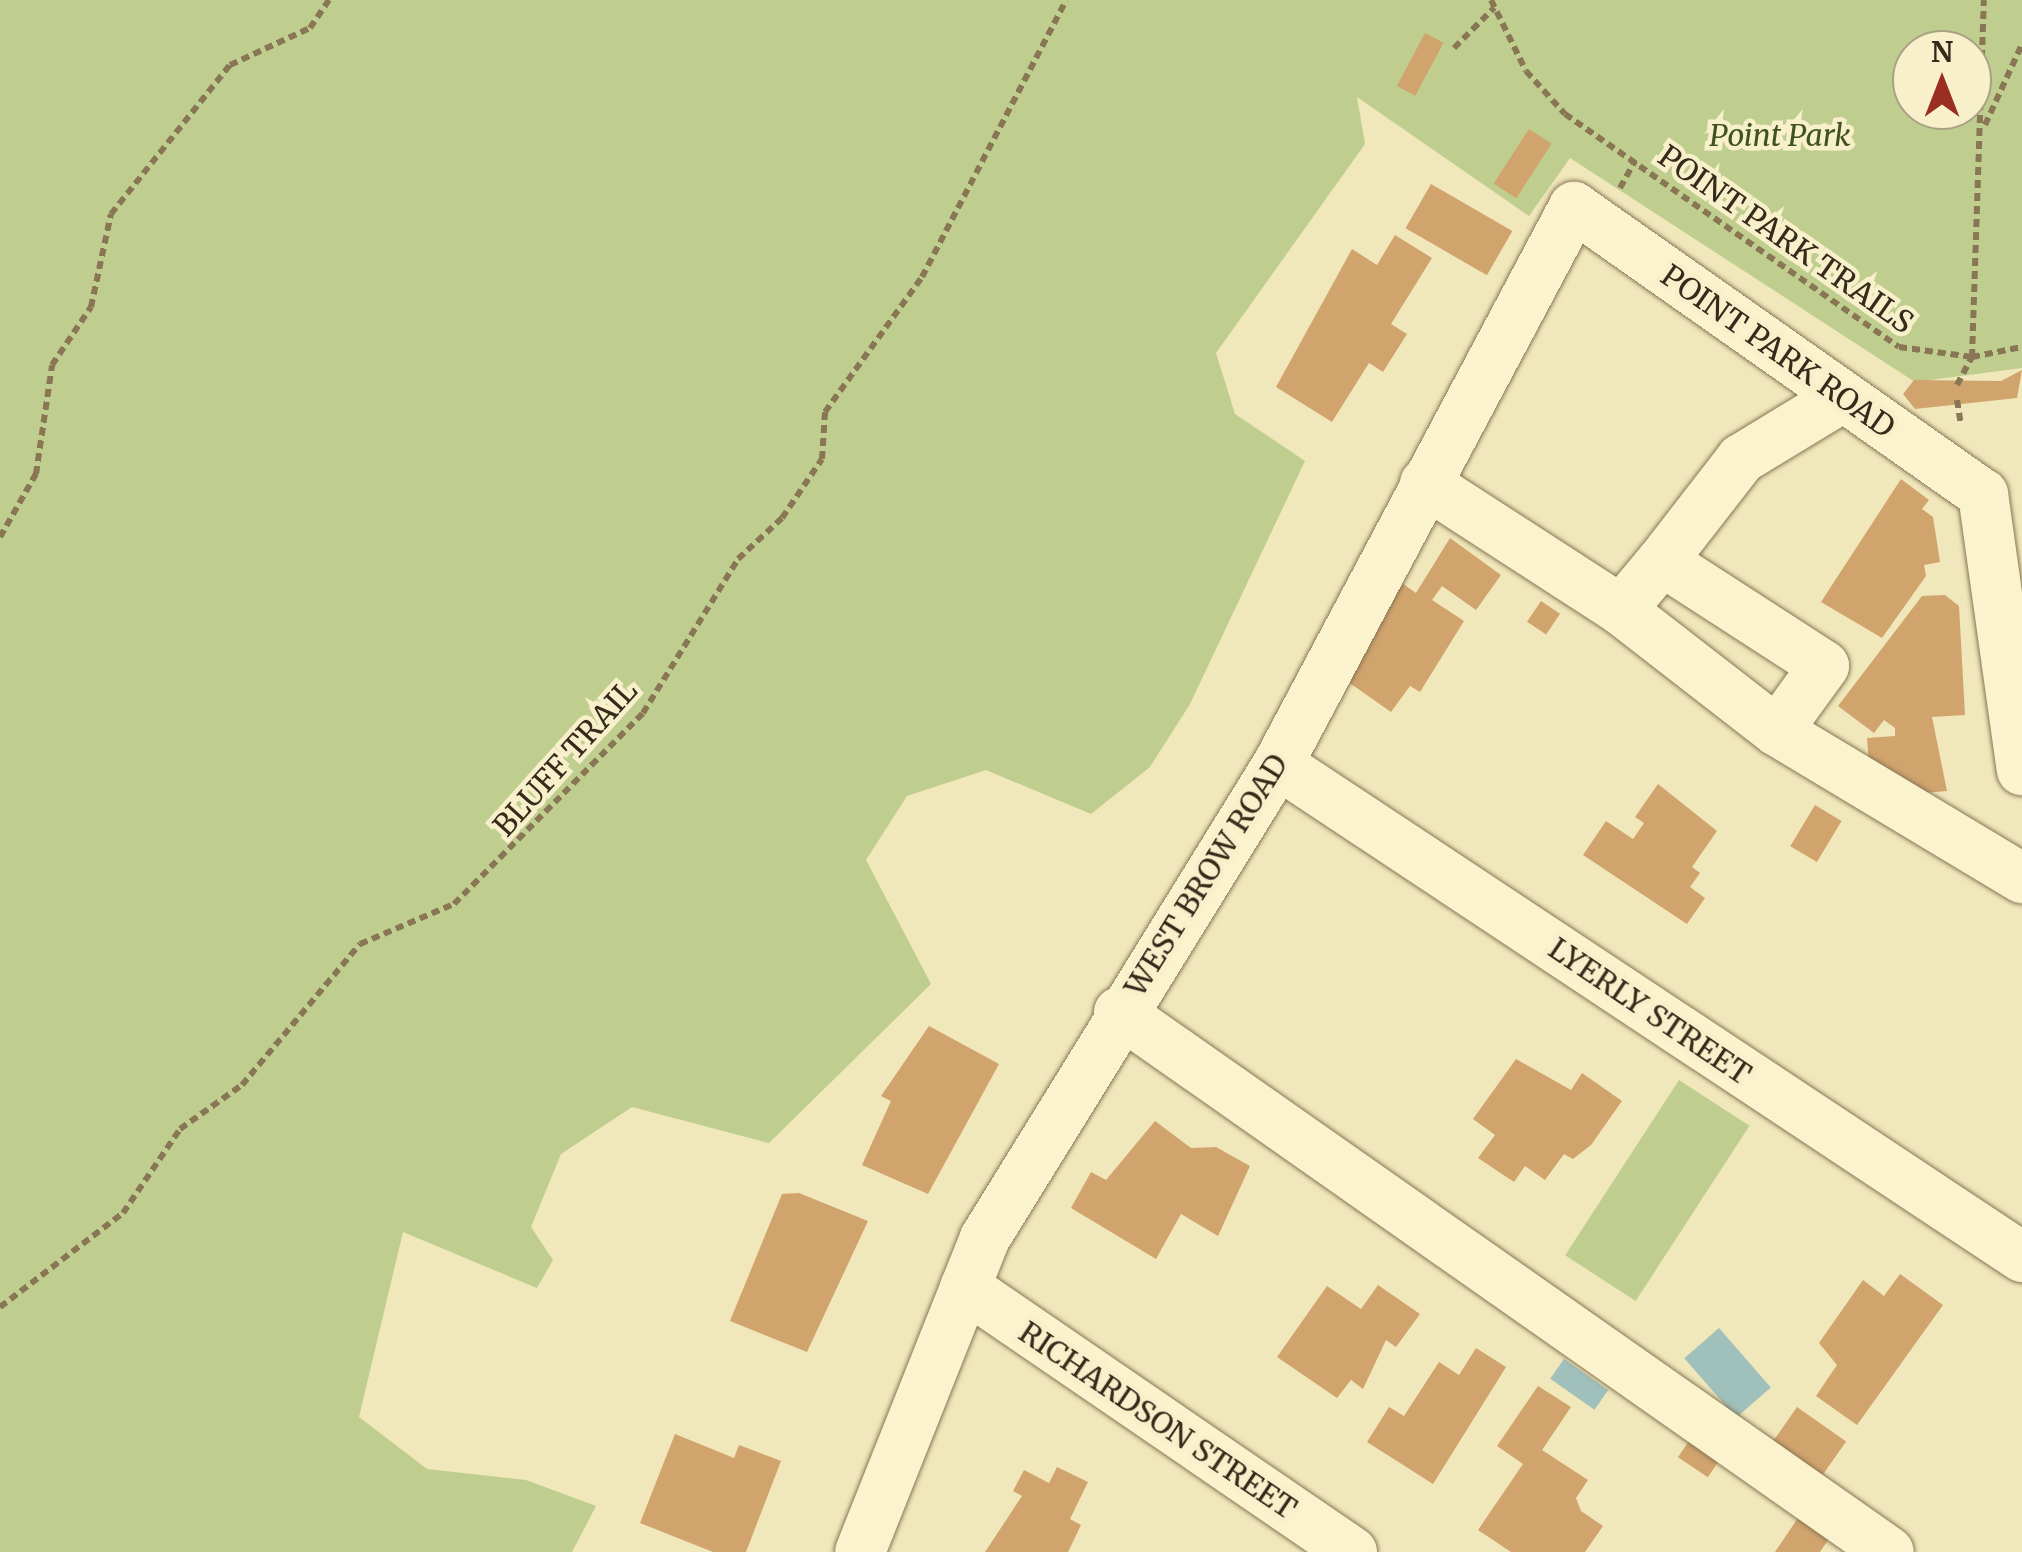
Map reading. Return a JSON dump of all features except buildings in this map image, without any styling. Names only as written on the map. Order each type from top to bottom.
[{"type":"street","name":"POINT PARK ROAD","points":[[1597,198],[1842,397],[1983,494],[2022,770]]},
{"type":"street","name":"WEST BROW ROAD","points":[[860,1552],[965,1288],[1120,1012],[1278,764],[1426,483],[1597,198]]},
{"type":"street","points":[[1622,610],[1741,459],[1842,397]]},
{"type":"street","points":[[1426,483],[1622,610],[1777,732],[2022,878]]},
{"type":"street","points":[[1662,561],[1824,666],[1777,732]]},
{"type":"street","name":"LYERLY STREET","points":[[1278,764],[2022,1258]]},
{"type":"street","points":[[1120,1012],[1889,1552]]},
{"type":"street","name":"RICHARDSON STREET","points":[[965,1288],[1352,1552]]},
{"type":"path","points":[[0,537],[36,474],[52,364],[91,307],[110,214],[230,65],[310,28],[330,0]]},
{"type":"path","name":"BLUFF TRAIL","points":[[0,1308],[123,1213],[180,1129],[242,1085],[360,944],[454,904],[642,713],[738,559],[782,518],[822,459],[825,412],[922,277],[1066,0]]},
{"type":"path","points":[[1957,385],[1972,357],[1984,0]]},
{"type":"path","name":"POINT PARK TRAILS","points":[[1454,48],[1492,4],[1546,94],[1899,347],[1972,357],[2022,347]]},
{"type":"path","points":[[1982,131],[2022,44]]},
{"type":"path","name":"POINT PARK TRAILS","points":[[1597,198],[1635,161]]},
{"type":"green space","name":"Point Park","points":[[0,0],[2022,0],[2022,368],[1915,382],[1570,158],[1529,216],[1357,97],[1365,144],[1216,353],[1235,414],[1305,461],[1190,704],[1150,767],[1091,814],[986,770],[907,796],[866,860],[931,984],[769,1143],[632,1107],[561,1154],[531,1227],[553,1260],[537,1288],[403,1232],[359,1417],[427,1469],[526,1480],[596,1506],[572,1552],[0,1552]]},
{"type":"green space","points":[[1679,1080],[1749,1126],[1636,1301],[1565,1255]]},
{"type":"water","points":[[1719,1328],[1771,1388],[1736,1418],[1684,1358]]},
{"type":"water","points":[[1564,1359],[1608,1390],[1594,1410],[1550,1379]]}]
